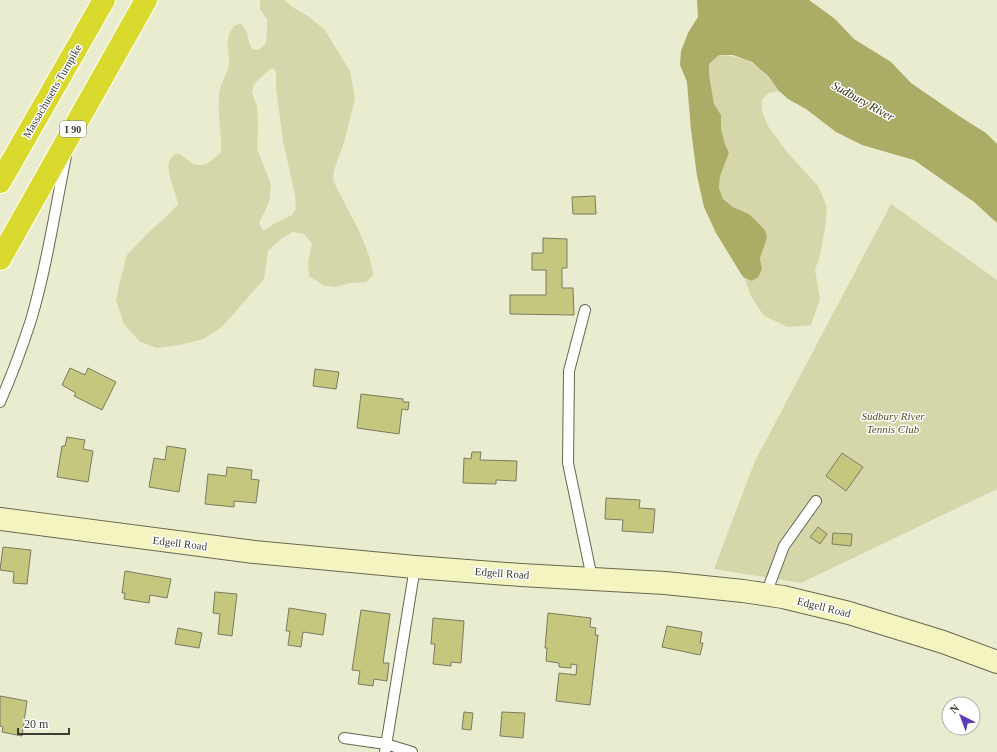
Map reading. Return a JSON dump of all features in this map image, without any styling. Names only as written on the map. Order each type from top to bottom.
[{"type":"highway","name":"Massachusetts Turnpike","points":[[0,182],[104,0]]},
{"type":"highway","name":"I 90","points":[[0,259],[146,0]]},
{"type":"main road","name":"Edgell Road","points":[[0,519],[254,552],[521,575],[592,578],[704,586],[766,594],[849,613],[943,642],[997,662]]},
{"type":"lane","points":[[0,402],[14,372],[31,318],[46,257],[70,134]]},
{"type":"lane","points":[[585,310],[570,371],[568,463],[592,578]]},
{"type":"lane","points":[[766,594],[784,546],[816,501]]},
{"type":"lane","points":[[386,748],[414,566]]},
{"type":"lane","points":[[344,738],[386,748],[412,752]]},
{"type":"green space","points":[[260,0],[284,0],[308,16],[324,29],[350,71],[355,99],[344,142],[334,170],[333,180],[357,226],[371,263],[373,275],[366,282],[351,283],[334,287],[323,285],[309,276],[308,262],[312,244],[304,234],[293,232],[282,238],[268,251],[264,279],[222,327],[203,339],[180,345],[157,348],[140,342],[124,324],[116,300],[127,255],[178,204],[168,166],[172,157],[175,154],[179,155],[194,164],[202,165],[214,159],[221,152],[219,94],[228,69],[229,36],[235,25],[241,24],[246,31],[252,49],[259,50],[266,43],[267,29],[267,19],[260,9]],"holes":[[[274,68],[276,72],[276,88],[283,141],[295,195],[296,209],[292,215],[263,231],[259,223],[269,202],[271,184],[257,149],[257,106],[252,93],[254,84],[270,69]]]},
{"type":"green space","points":[[719,55],[739,58],[754,64],[766,75],[779,91],[768,93],[762,100],[762,111],[768,126],[787,152],[818,186],[827,207],[820,255],[815,270],[820,299],[811,325],[788,327],[764,316],[752,298],[744,277],[752,281],[762,269],[760,258],[767,238],[749,214],[733,207],[723,199],[719,188],[720,176],[729,153],[721,129],[721,115],[714,104],[709,74],[709,64]]},
{"type":"green space","name":"Sudbury River Tennis Club","points":[[891,204],[997,280],[997,489],[801,583],[714,569],[755,461]]},
{"type":"water","name":"Sudbury River","points":[[697,0],[809,0],[835,19],[854,39],[891,62],[911,83],[986,133],[997,144],[997,223],[974,202],[914,160],[862,145],[836,132],[806,109],[788,99],[779,91],[768,76],[752,62],[733,55],[719,55],[709,64],[709,74],[714,104],[721,115],[721,129],[729,153],[720,176],[719,188],[723,199],[733,207],[749,214],[765,230],[767,238],[760,258],[762,269],[758,277],[752,281],[743,277],[716,233],[704,207],[697,176],[687,82],[680,65],[681,51],[688,33],[698,17]]},
{"type":"building","points":[[595,196],[596,214],[573,214],[572,197]]},
{"type":"building","points":[[543,238],[567,239],[567,268],[562,268],[562,288],[573,288],[574,315],[510,314],[510,295],[546,295],[546,270],[532,270],[532,253],[543,253]]},
{"type":"building","points":[[70,368],[85,375],[88,368],[116,382],[102,410],[74,396],[76,393],[62,385]]},
{"type":"building","points":[[315,369],[339,372],[336,389],[313,386]]},
{"type":"building","points":[[361,394],[403,399],[403,402],[409,402],[408,410],[402,409],[399,434],[357,428]]},
{"type":"building","points":[[67,437],[85,440],[83,449],[93,451],[88,482],[57,477],[62,446],[65,446]]},
{"type":"building","points":[[167,446],[186,449],[179,492],[149,487],[154,458],[165,460]]},
{"type":"building","points":[[472,452],[481,452],[480,460],[517,461],[516,481],[496,480],[496,484],[463,483],[464,458],[471,459]]},
{"type":"building","points":[[842,453],[863,467],[846,491],[826,476]]},
{"type":"building","points":[[227,467],[252,470],[251,479],[259,480],[256,503],[234,501],[234,507],[205,504],[208,474],[226,476]]},
{"type":"building","points":[[606,498],[640,500],[639,508],[655,509],[653,533],[622,531],[623,520],[605,519]]},
{"type":"building","points":[[818,527],[827,534],[820,544],[810,537]]},
{"type":"building","points":[[833,533],[852,534],[851,546],[832,544]]},
{"type":"building","points":[[3,547],[31,550],[27,584],[13,583],[14,572],[0,570]]},
{"type":"building","points":[[125,571],[171,579],[167,598],[150,595],[149,603],[124,599],[125,593],[122,593]]},
{"type":"building","points":[[215,592],[237,594],[232,636],[218,634],[220,614],[213,613]]},
{"type":"building","points":[[289,608],[326,614],[323,635],[303,632],[301,647],[288,645],[290,631],[286,631]]},
{"type":"building","points":[[361,610],[390,614],[383,663],[389,663],[387,681],[374,679],[373,686],[358,684],[360,671],[352,670]]},
{"type":"building","points":[[548,613],[591,618],[590,627],[596,628],[595,635],[598,635],[590,705],[556,701],[559,673],[576,675],[577,665],[571,664],[571,668],[559,667],[559,663],[546,661],[547,648],[545,648]]},
{"type":"building","points":[[433,618],[464,621],[461,663],[451,662],[451,666],[433,664],[435,644],[431,644]]},
{"type":"building","points":[[667,626],[702,632],[700,643],[703,643],[700,655],[662,647]]},
{"type":"building","points":[[178,628],[202,633],[199,648],[175,644]]},
{"type":"building","points":[[0,696],[27,701],[22,736],[2,732],[3,727],[0,726]]},
{"type":"building","points":[[464,712],[473,713],[471,730],[462,729]]},
{"type":"building","points":[[502,712],[525,713],[523,738],[500,736]]}]
